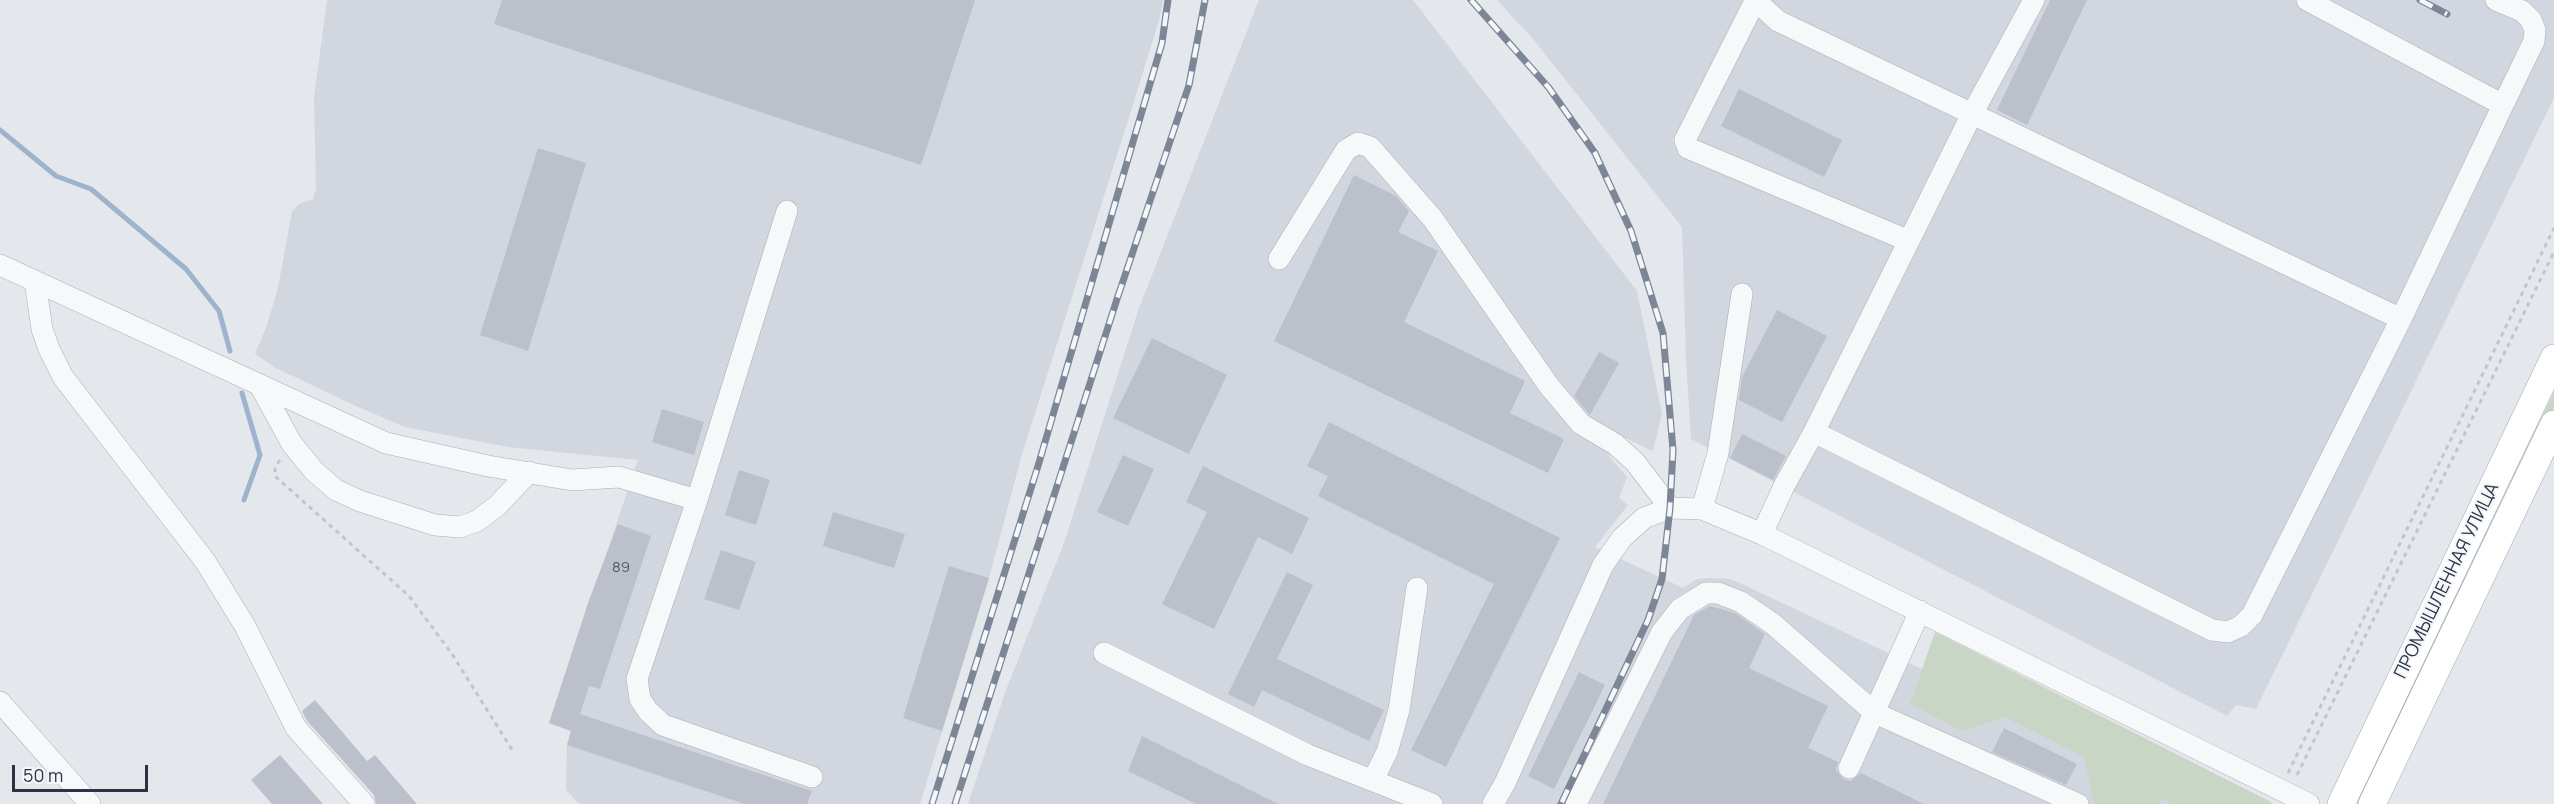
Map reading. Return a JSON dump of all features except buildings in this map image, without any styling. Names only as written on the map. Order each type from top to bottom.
[{"type":"main road","name":"ПРОМЫШЛЕННАЯ УЛИЦА","points":[[2341,804],[2554,358]]},
{"type":"main road","name":"ПРОМЫШЛЕННАЯ УЛИЦА","points":[[2372,804],[2554,424]]},
{"type":"street","points":[[1909,241],[1688,148],[1685,140],[1755,0],[1778,21],[2401,319]]},
{"type":"street","points":[[1762,534],[1972,114],[2034,0]]},
{"type":"street","points":[[2307,0],[2504,105]]},
{"type":"street","points":[[1814,432],[2212,630],[2228,632],[2241,626],[2252,615],[2401,319],[2534,41],[2535,30],[2531,20],[2522,11],[2496,0]]},
{"type":"street","points":[[1279,259],[1346,150],[1358,143],[1370,147],[1433,219],[1549,386],[1581,424],[1615,444],[1635,462],[1670,508]]},
{"type":"street","points":[[787,211],[697,500],[637,680],[640,699],[648,711],[663,725],[812,777]]},
{"type":"street","points":[[0,265],[386,443],[488,466],[573,480],[619,477],[697,500]]},
{"type":"street","points":[[35,281],[42,329],[63,376],[205,561],[244,626],[296,728],[364,804]]},
{"type":"street","points":[[1702,509],[1718,453],[1742,294]]},
{"type":"street","points":[[259,384],[292,444],[314,471],[336,490],[360,501],[435,525],[460,527],[477,521],[497,506],[529,472]]},
{"type":"street","points":[[1493,804],[1505,783],[1604,565],[1622,538],[1644,518],[1670,508],[1702,509],[1762,534],[2309,804]]},
{"type":"street","points":[[1373,780],[1387,752],[1399,710],[1417,588]]},
{"type":"street","points":[[1576,804],[1662,632],[1680,609],[1706,592],[1718,593],[1741,602],[1773,624],[1875,713],[2078,804]]},
{"type":"street","points":[[1849,768],[1920,612]]},
{"type":"street","points":[[1104,653],[1299,750],[1432,804]]},
{"type":"street","points":[[0,702],[90,804]]},
{"type":"path","points":[[2284,791],[2554,228]]},
{"type":"path","points":[[2284,791],[2554,252]]},
{"type":"path","points":[[292,444],[275,467],[275,476],[409,596],[452,654],[513,753]]},
{"type":"shaded area","points":[[327,0],[1163,0],[1131,111],[1022,454],[989,578],[920,804],[579,804],[566,790],[567,745],[571,731],[549,723],[638,460],[508,447],[405,427],[276,368],[255,354],[266,328],[278,288],[292,211],[299,204],[313,199],[316,190],[314,97]]},
{"type":"shaded area","points":[[1259,0],[1413,0],[1637,291],[1662,414],[1653,451],[1619,435],[1609,456],[1627,477],[1619,498],[1628,505],[1595,547],[1683,588],[1697,579],[1710,578],[1729,579],[1742,584],[2208,804],[968,804],[1006,690],[1064,543],[1138,311]]},
{"type":"shaded area","points":[[1497,0],[2554,0],[2554,98],[2256,709],[2236,705],[2227,716],[1691,439],[1682,227],[1533,39]]},
{"type":"green space","points":[[2554,392],[2554,408],[2380,768],[2374,765]]},
{"type":"green space","points":[[1935,632],[2272,804],[2171,804],[2163,798],[2159,804],[2094,804],[2084,757],[2005,717],[1962,731],[1910,704]]},
{"type":"waterway","points":[[0,130],[56,176],[91,189],[186,269],[219,311],[230,351]]},
{"type":"waterway","points":[[242,393],[260,455],[244,500]]},
{"type":"railway","points":[[932,804],[1038,466],[1162,43],[1168,0]]},
{"type":"railway","points":[[955,804],[1117,299],[1189,85],[1205,0]]},
{"type":"railway","points":[[1471,0],[1549,88],[1595,153],[1631,231],[1663,333],[1673,450],[1670,508],[1662,579],[1648,620],[1561,804]]},
{"type":"railway","points":[[2420,0],[2447,14]]}]
